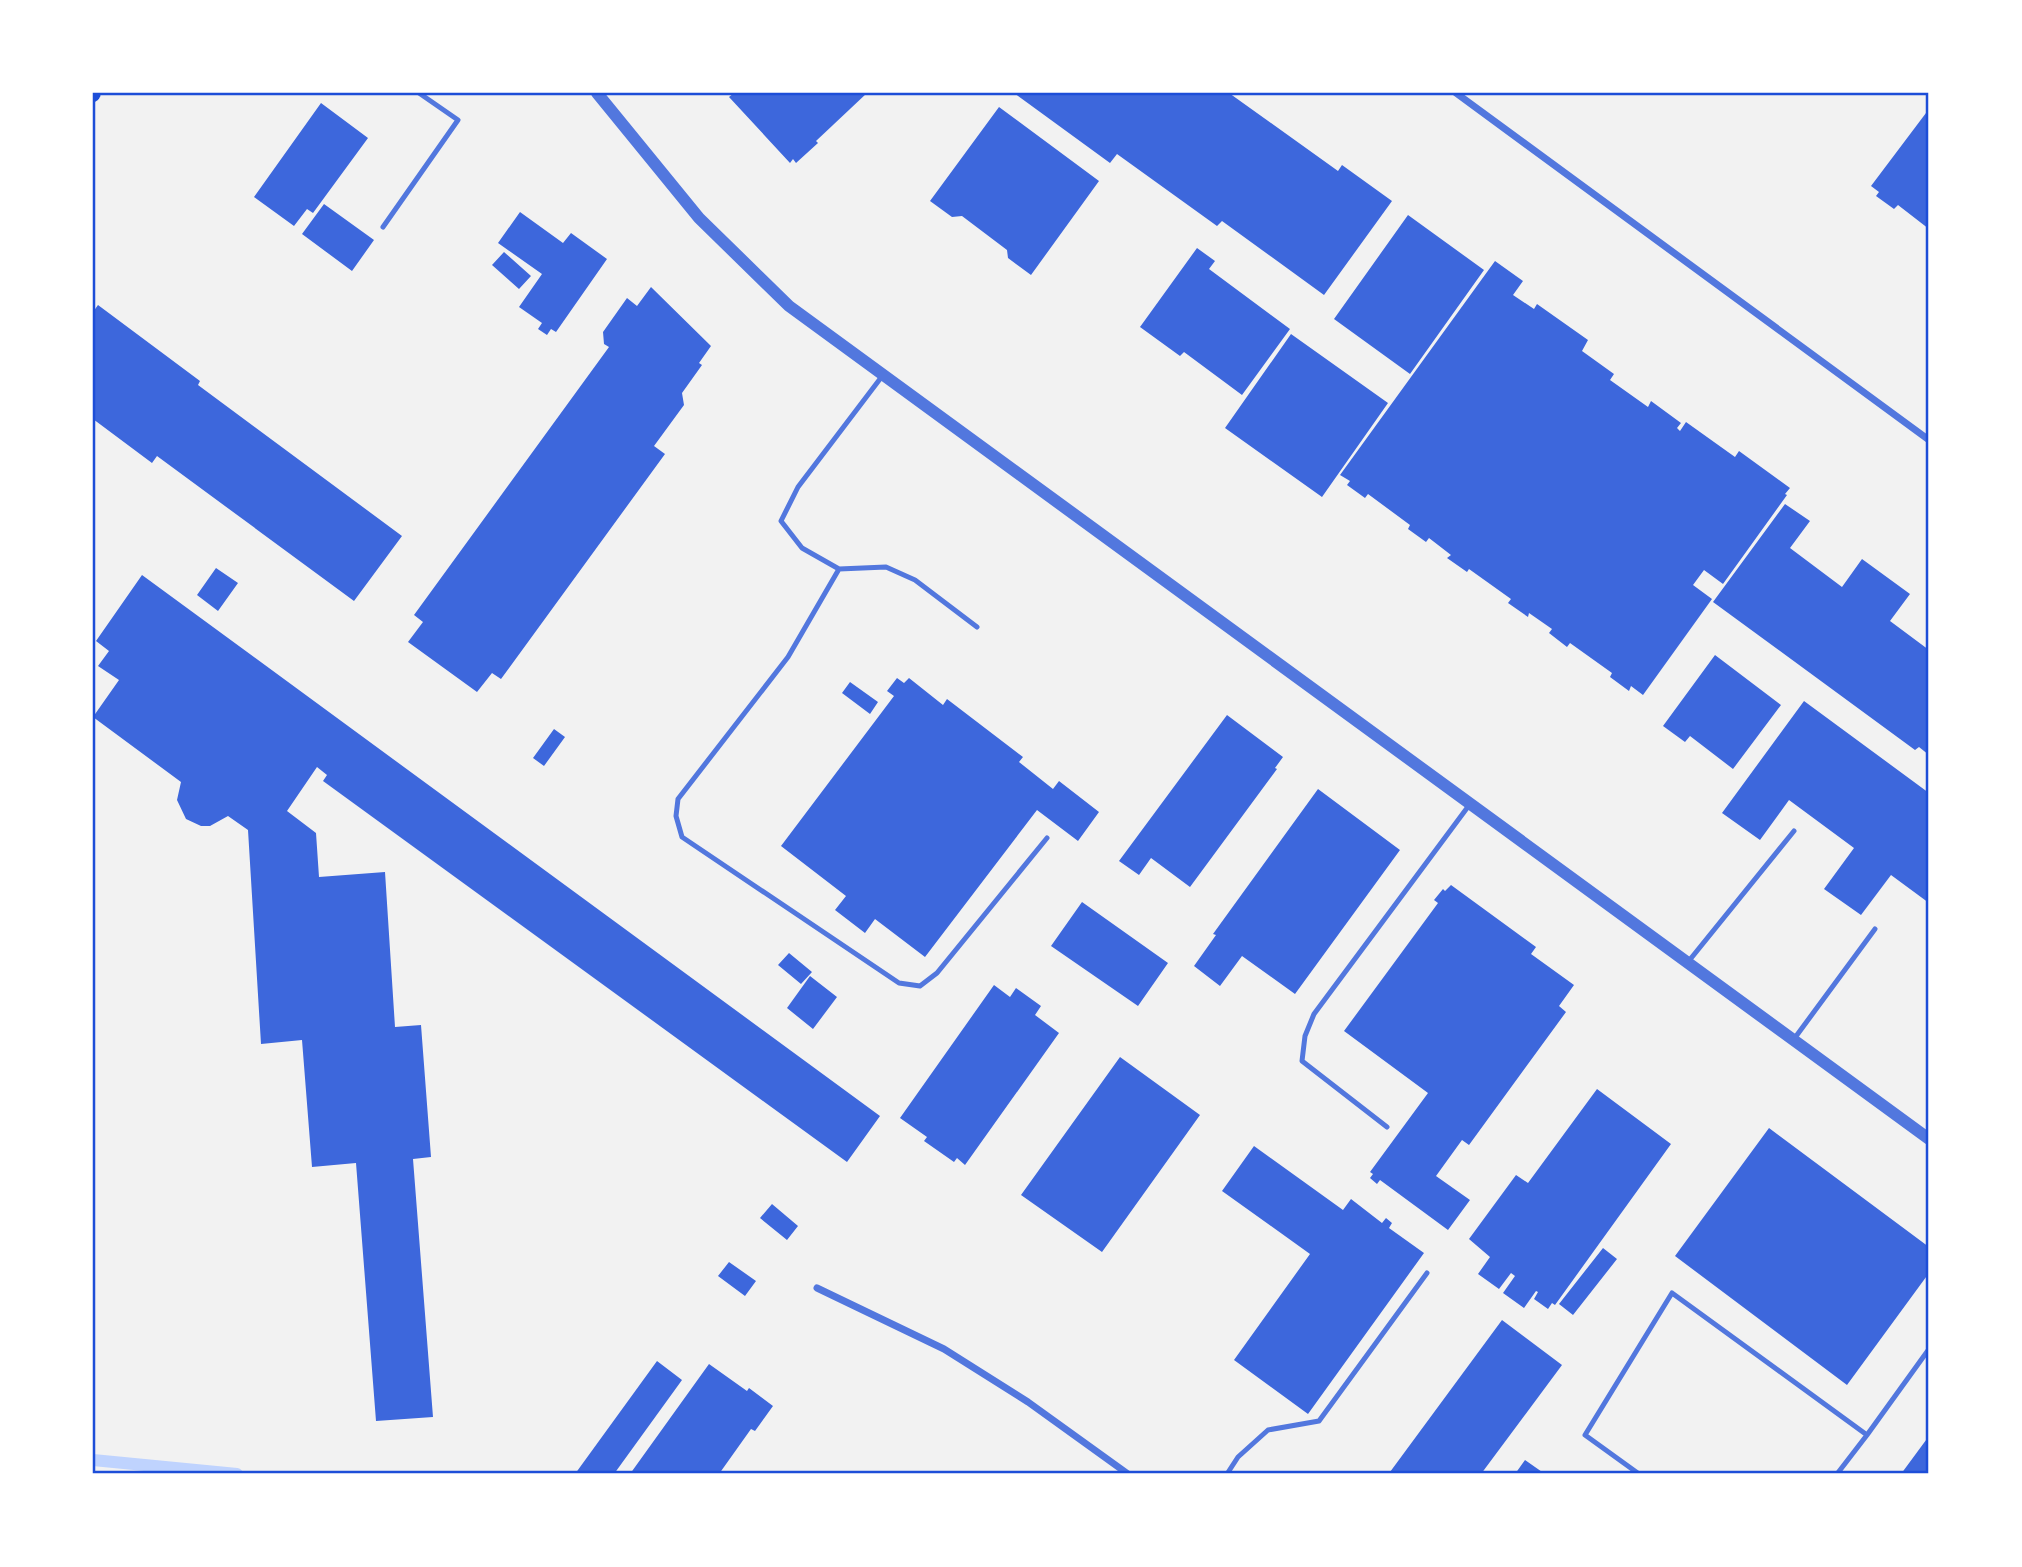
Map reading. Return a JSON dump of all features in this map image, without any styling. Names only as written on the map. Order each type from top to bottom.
[{"type":"street","points":[[597,93],[699,218],[789,306],[1929,1139]]},
{"type":"street","points":[[1456,93],[1929,440]]},
{"type":"street","points":[[817,1288],[944,1349],[1028,1402],[1128,1474]]},
{"type":"lane","points":[[383,227],[458,120],[419,93]]},
{"type":"lane","points":[[883,374],[798,487],[782,521],[802,548],[839,569],[886,567],[915,580],[977,627]]},
{"type":"lane","points":[[839,569],[788,657],[678,799],[676,816],[682,837],[899,983],[920,986],[937,973],[1047,838]]},
{"type":"lane","points":[[1387,1127],[1301,1061],[1305,1036],[1314,1014],[1469,804]]},
{"type":"lane","points":[[1688,962],[1794,831]]},
{"type":"lane","points":[[1794,1040],[1875,929]]},
{"type":"lane","points":[[1227,1474],[1238,1457],[1268,1430],[1318,1421],[1427,1273]]},
{"type":"lane","points":[[1639,1474],[1585,1435],[1672,1293],[1867,1435]]},
{"type":"lane","points":[[1837,1474],[1929,1349]]},
{"type":"building","points":[[734,93],[867,93],[796,163],[793,159],[790,163],[729,97]]},
{"type":"building","points":[[1014,93],[1229,93],[1338,171],[1342,165],[1392,201],[1324,295],[1222,221],[1217,226],[1117,154],[1110,163]]},
{"type":"building","points":[[321,103],[368,138],[313,213],[307,209],[294,226],[254,197]]},
{"type":"building","points":[[999,107],[1099,181],[1031,275],[1008,258],[1007,250],[962,216],[952,217],[930,201]]},
{"type":"building","points":[[1929,109],[1929,229],[1898,205],[1894,209],[1876,196],[1879,192],[1871,186]]},
{"type":"building","points":[[324,204],[374,240],[352,271],[302,234]]},
{"type":"building","points":[[520,212],[563,243],[571,233],[607,259],[556,332],[551,329],[547,335],[538,329],[542,323],[519,307],[542,274],[498,243]]},
{"type":"building","points":[[1408,215],[1484,270],[1410,374],[1334,319]]},
{"type":"building","points":[[1197,248],[1215,261],[1209,269],[1290,329],[1242,395],[1184,352],[1180,356],[1140,327]]},
{"type":"building","points":[[504,252],[531,276],[519,289],[492,265]]},
{"type":"building","points":[[1495,261],[1523,281],[1513,295],[1534,309],[1537,304],[1588,340],[1582,351],[1614,374],[1610,380],[1648,407],[1651,401],[1681,423],[1677,428],[1680,431],[1686,422],[1735,457],[1739,451],[1790,488],[1723,584],[1704,570],[1693,585],[1712,599],[1643,695],[1631,686],[1629,691],[1610,677],[1612,673],[1570,643],[1567,647],[1549,633],[1552,629],[1508,603],[1511,599],[1469,569],[1467,572],[1447,558],[1451,555],[1429,538],[1426,542],[1408,529],[1410,525],[1368,494],[1365,498],[1347,485],[1350,481],[1340,475]]},
{"type":"building","points":[[651,287],[711,346],[699,363],[702,365],[682,393],[684,405],[654,446],[665,454],[501,679],[492,673],[477,692],[408,642],[423,622],[414,615],[609,347],[604,344],[603,332],[627,298],[637,306]]},
{"type":"building","points":[[98,305],[200,381],[198,385],[402,536],[354,601],[157,456],[152,463],[93,419],[93,312]]},
{"type":"building","points":[[1291,334],[1388,403],[1322,497],[1225,428]]},
{"type":"building","points":[[1785,504],[1810,521],[1790,548],[1842,587],[1862,559],[1910,594],[1890,621],[1929,650],[1929,755],[1919,747],[1915,750],[1713,602]]},
{"type":"building","points":[[216,568],[238,583],[218,611],[197,595]]},
{"type":"building","points":[[142,575],[880,1116],[847,1162],[323,781],[327,775],[317,767],[287,811],[316,833],[319,877],[385,872],[395,1027],[421,1025],[431,1157],[413,1159],[433,1417],[376,1421],[356,1163],[312,1167],[302,1040],[261,1044],[248,830],[228,816],[210,826],[201,826],[186,819],[177,800],[181,782],[93,717],[119,680],[98,666],[109,651],[96,641]]},
{"type":"building","points":[[1715,655],[1781,705],[1733,769],[1690,736],[1685,742],[1663,726]]},
{"type":"building","points":[[897,678],[904,683],[909,678],[943,705],[947,699],[1023,757],[1019,762],[1053,789],[1059,781],[1099,812],[1078,841],[1037,810],[925,957],[875,919],[865,933],[835,910],[846,896],[781,846],[894,696],[887,691]]},
{"type":"building","points":[[850,682],[878,702],[870,714],[842,693]]},
{"type":"building","points":[[1804,701],[1929,793],[1929,903],[1891,875],[1861,915],[1824,889],[1854,848],[1789,800],[1760,840],[1722,813]]},
{"type":"building","points":[[1227,715],[1283,757],[1275,768],[1277,769],[1190,887],[1151,858],[1139,875],[1119,861]]},
{"type":"building","points":[[554,729],[565,737],[544,766],[533,758]]},
{"type":"building","points":[[1318,789],[1400,850],[1295,994],[1242,956],[1220,986],[1194,966],[1216,935],[1213,934]]},
{"type":"building","points":[[1451,885],[1536,947],[1531,954],[1574,985],[1559,1006],[1566,1012],[1469,1145],[1462,1140],[1436,1176],[1470,1200],[1448,1230],[1380,1180],[1377,1184],[1370,1178],[1373,1174],[1370,1172],[1428,1093],[1344,1031],[1438,903],[1434,900],[1443,889],[1445,891]]},
{"type":"building","points":[[1082,902],[1168,963],[1138,1006],[1051,946]]},
{"type":"building","points":[[789,953],[812,972],[801,984],[778,965]]},
{"type":"building","points":[[810,976],[837,997],[813,1029],[787,1008]]},
{"type":"building","points":[[994,985],[1010,997],[1016,988],[1041,1006],[1035,1015],[1059,1033],[965,1165],[957,1158],[954,1162],[924,1141],[927,1137],[900,1118]]},
{"type":"building","points":[[1120,1057],[1200,1115],[1102,1252],[1021,1195]]},
{"type":"building","points":[[1597,1089],[1671,1144],[1555,1305],[1552,1303],[1548,1309],[1534,1299],[1538,1292],[1536,1291],[1524,1308],[1503,1293],[1515,1276],[1511,1273],[1499,1289],[1478,1274],[1490,1257],[1469,1239],[1516,1175],[1528,1183]]},
{"type":"building","points":[[1769,1128],[1929,1247],[1929,1273],[1847,1385],[1675,1256]]},
{"type":"building","points":[[1254,1146],[1343,1210],[1351,1199],[1382,1223],[1386,1218],[1392,1223],[1389,1228],[1424,1253],[1308,1414],[1234,1360],[1310,1254],[1222,1191]]},
{"type":"building","points":[[772,1204],[798,1226],[787,1240],[760,1218]]},
{"type":"building","points":[[1603,1248],[1617,1259],[1573,1315],[1559,1304]]},
{"type":"building","points":[[729,1262],[756,1281],[745,1296],[718,1276]]},
{"type":"building","points":[[1502,1320],[1562,1365],[1481,1474],[1390,1472]]},
{"type":"building","points":[[657,1361],[682,1380],[614,1474],[575,1474]]},
{"type":"building","points":[[709,1364],[773,1406],[755,1431],[751,1429],[719,1474],[630,1474]]},
{"type":"building","points":[[1929,1436],[1929,1474],[1901,1474]]},
{"type":"building","points":[[1525,1460],[1545,1474],[1515,1474]]},
{"type":"waterway","points":[[93,1460],[237,1474]]}]
